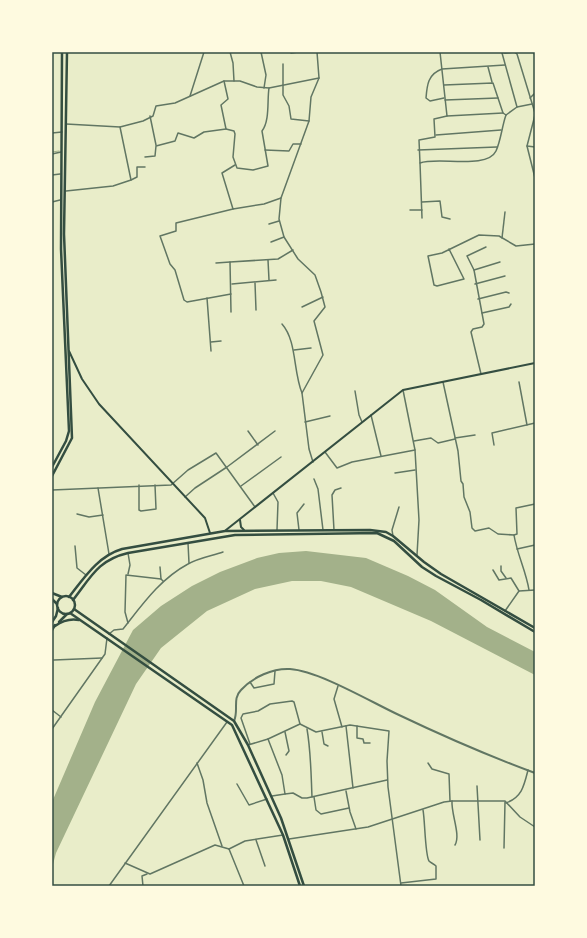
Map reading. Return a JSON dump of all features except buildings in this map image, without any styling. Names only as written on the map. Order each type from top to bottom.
[{"type":"highway","points":[[52,476],[53,469],[69,431],[63,308],[60,200],[62,52]]},
{"type":"highway","points":[[53,469],[72,438],[64,192],[67,52]]},
{"type":"highway","points":[[61,146],[66,147]]},
{"type":"highway","points":[[69,597],[93,566],[109,554],[122,548],[225,531],[277,530],[367,532],[387,537],[436,576],[535,632]]},
{"type":"highway","points":[[304,886],[289,839],[271,796],[253,761],[249,745],[234,721],[74,608],[73,600],[97,568],[112,558],[128,553],[235,535],[323,530],[370,530],[386,532],[441,574],[535,628]]},
{"type":"highway","points":[[52,593],[62,597],[69,597],[73,600]]},
{"type":"highway","points":[[52,622],[56,616],[62,597]]},
{"type":"highway","points":[[52,599],[61,612],[69,613],[83,621],[114,644],[222,717],[236,731],[283,835],[300,886]]},
{"type":"highway","points":[[52,630],[54,626],[74,608]]},
{"type":"highway","points":[[54,626],[69,619],[83,621]]},
{"type":"main road","points":[[69,350],[90,393],[204,518],[210,533]]},
{"type":"main road","points":[[225,531],[403,390],[535,363]]},
{"type":"main road","points":[[240,520],[241,527],[244,530]]},
{"type":"street","points":[[190,97],[204,52]]},
{"type":"street","points":[[230,52],[233,63],[234,81]]},
{"type":"street","points":[[261,52],[266,75],[264,88]]},
{"type":"street","points":[[292,53],[298,52]]},
{"type":"street","points":[[302,393],[323,355],[314,321],[324,309],[323,297],[315,275],[298,259],[284,237],[279,221],[281,198],[309,121],[311,97],[319,78],[317,52]]},
{"type":"street","points":[[440,52],[447,116]]},
{"type":"street","points":[[517,108],[502,53],[516,52],[535,113],[527,146],[535,178]]},
{"type":"street","points":[[534,52],[535,56]]},
{"type":"street","points":[[283,64],[283,96],[289,106],[291,119],[309,121]]},
{"type":"street","points":[[498,98],[430,100],[426,96],[430,76],[435,71],[442,69],[505,66]]},
{"type":"street","points":[[488,67],[503,113]]},
{"type":"street","points":[[66,124],[120,127],[143,121],[150,116],[153,116],[156,106],[173,104],[224,81],[234,81],[269,88],[319,78]]},
{"type":"street","points":[[224,81],[228,99],[221,104],[226,129]]},
{"type":"street","points":[[444,85],[493,83]]},
{"type":"street","points":[[235,166],[238,168],[253,170],[266,168],[268,165],[262,130],[266,127],[269,88]]},
{"type":"street","points":[[530,98],[535,93]]},
{"type":"street","points":[[420,163],[487,159],[492,157],[498,147],[501,130],[506,115],[517,108],[532,104]]},
{"type":"street","points":[[436,135],[434,119],[447,116],[503,113],[506,115]]},
{"type":"street","points":[[145,157],[155,156],[156,146],[150,116]]},
{"type":"street","points":[[120,127],[131,180]]},
{"type":"street","points":[[156,146],[175,142],[179,133],[194,138],[204,132],[226,129],[234,131],[235,166]]},
{"type":"street","points":[[422,218],[420,163],[418,150],[419,139],[433,138],[436,135],[501,130]]},
{"type":"street","points":[[52,133],[62,132]]},
{"type":"street","points":[[265,150],[289,151],[293,144],[301,144]]},
{"type":"street","points":[[527,146],[535,147]]},
{"type":"street","points":[[418,150],[498,147]]},
{"type":"street","points":[[52,154],[61,152]]},
{"type":"street","points":[[233,209],[222,173],[235,166]]},
{"type":"street","points":[[64,192],[113,186],[137,177],[137,167],[145,167]]},
{"type":"street","points":[[52,175],[60,174]]},
{"type":"street","points":[[231,294],[187,302],[184,300],[175,270],[170,264],[160,236],[176,231],[176,223],[233,209],[264,204],[281,198]]},
{"type":"street","points":[[52,202],[60,200]]},
{"type":"street","points":[[422,202],[440,202],[442,217],[450,219]]},
{"type":"street","points":[[410,210],[422,210]]},
{"type":"street","points":[[502,238],[505,212]]},
{"type":"street","points":[[269,224],[279,221]]},
{"type":"street","points":[[449,249],[464,279],[437,286],[434,284],[428,256],[449,249],[479,235],[502,238],[516,246],[535,244]]},
{"type":"street","points":[[271,242],[284,237]]},
{"type":"street","points":[[481,374],[471,332],[473,328],[484,325],[475,284],[474,270],[468,255],[486,247]]},
{"type":"street","points":[[216,263],[278,259],[293,250]]},
{"type":"street","points":[[268,260],[269,281]]},
{"type":"street","points":[[230,262],[232,284],[231,312]]},
{"type":"street","points":[[474,270],[500,262]]},
{"type":"street","points":[[475,284],[505,276]]},
{"type":"street","points":[[232,284],[276,280]]},
{"type":"street","points":[[255,282],[256,310]]},
{"type":"street","points":[[478,299],[506,292],[509,293]]},
{"type":"street","points":[[302,306],[323,297]]},
{"type":"street","points":[[207,298],[211,351]]},
{"type":"street","points":[[482,313],[509,307],[511,304]]},
{"type":"street","points":[[282,324],[290,335],[294,350],[296,371],[302,393],[305,422],[313,462]]},
{"type":"street","points":[[211,342],[221,340]]},
{"type":"street","points":[[294,350],[311,348]]},
{"type":"street","points":[[442,382],[455,438],[460,481],[464,484],[464,497],[470,512],[472,528],[475,531],[489,528],[498,534],[514,535]]},
{"type":"street","points":[[519,382],[527,426]]},
{"type":"street","points":[[403,390],[415,450],[419,520],[417,556]]},
{"type":"street","points":[[355,391],[359,415],[362,422]]},
{"type":"street","points":[[371,415],[381,456]]},
{"type":"street","points":[[305,422],[330,416]]},
{"type":"street","points":[[494,445],[492,433],[535,423]]},
{"type":"street","points":[[248,431],[258,445]]},
{"type":"street","points":[[185,497],[195,488],[258,445],[275,431]]},
{"type":"street","points":[[414,441],[431,438],[438,443],[475,434]]},
{"type":"street","points":[[325,452],[337,468],[352,462],[415,450]]},
{"type":"street","points":[[52,490],[173,484],[188,470],[215,453],[227,467],[255,507]]},
{"type":"street","points":[[241,486],[281,457]]},
{"type":"street","points":[[395,473],[416,470]]},
{"type":"street","points":[[314,479],[318,489],[323,530]]},
{"type":"street","points":[[139,485],[139,510],[141,511],[156,509],[155,485]]},
{"type":"street","points":[[98,488],[109,554]]},
{"type":"street","points":[[334,530],[332,495],[335,490],[341,488]]},
{"type":"street","points":[[273,492],[278,502],[277,530]]},
{"type":"street","points":[[302,531],[297,513],[304,504]]},
{"type":"street","points":[[529,590],[516,549],[514,535],[517,534],[516,508],[535,504]]},
{"type":"street","points":[[393,536],[392,530],[399,506]]},
{"type":"street","points":[[77,514],[89,517],[103,515]]},
{"type":"street","points":[[188,542],[189,563]]},
{"type":"street","points":[[516,549],[535,544]]},
{"type":"street","points":[[75,546],[77,568],[86,575]]},
{"type":"street","points":[[109,634],[114,630],[123,629],[148,597],[163,581],[189,563],[222,552]]},
{"type":"street","points":[[128,553],[130,565],[126,576],[124,602],[125,619],[128,623]]},
{"type":"street","points":[[501,566],[501,571],[506,578]]},
{"type":"street","points":[[160,567],[161,579]]},
{"type":"street","points":[[493,570],[497,580],[511,578],[519,591]]},
{"type":"street","points":[[128,574],[161,579],[163,581]]},
{"type":"street","points":[[505,611],[519,591],[535,590]]},
{"type":"street","points":[[52,729],[107,650],[105,645],[107,638]]},
{"type":"street","points":[[54,660],[102,658]]},
{"type":"street","points":[[234,721],[236,716],[236,698],[241,690],[250,682],[275,671],[298,670],[338,686],[450,738],[535,773]]},
{"type":"street","points":[[250,682],[254,688],[273,685],[276,682],[275,671]]},
{"type":"street","points":[[338,686],[334,699],[342,727]]},
{"type":"street","points":[[236,716],[258,711],[270,704],[292,701],[294,702],[300,724],[307,729],[322,732],[346,726],[357,726],[389,731],[387,780],[401,886]]},
{"type":"street","points":[[52,710],[61,717]]},
{"type":"street","points":[[241,716],[249,745],[268,739],[300,724]]},
{"type":"street","points":[[109,886],[227,722]]},
{"type":"street","points":[[346,726],[353,788]]},
{"type":"street","points":[[357,726],[357,738],[363,739],[364,743],[370,744]]},
{"type":"street","points":[[307,729],[311,757],[310,772],[316,810],[321,814],[349,808]]},
{"type":"street","points":[[285,732],[289,751],[286,755]]},
{"type":"street","points":[[322,732],[324,744],[328,746]]},
{"type":"street","points":[[268,739],[282,775],[285,794]]},
{"type":"street","points":[[197,763],[202,776],[207,803],[222,846]]},
{"type":"street","points":[[428,763],[432,769],[450,774],[452,814],[456,823],[457,842],[455,845]]},
{"type":"street","points":[[289,839],[368,827],[451,801],[505,802],[515,800],[524,786],[528,770]]},
{"type":"street","points":[[271,796],[293,793],[303,798],[313,797],[346,791],[387,780]]},
{"type":"street","points":[[237,784],[249,805],[267,799]]},
{"type":"street","points":[[477,786],[480,840]]},
{"type":"street","points":[[346,791],[349,808],[356,829]]},
{"type":"street","points":[[505,802],[520,817],[535,827]]},
{"type":"street","points":[[504,848],[505,802]]},
{"type":"street","points":[[401,883],[436,879],[436,866],[430,862],[426,853],[426,823],[423,810]]},
{"type":"street","points":[[229,849],[245,841],[283,835]]},
{"type":"street","points":[[256,840],[265,866]]},
{"type":"street","points":[[143,886],[142,876],[159,871],[215,845],[229,849],[244,886]]},
{"type":"street","points":[[125,863],[148,874]]},
{"type":"shaded area","points":[[306,551],[366,558],[408,576],[435,590],[487,627],[535,652],[535,675],[431,621],[351,587],[321,581],[292,581],[255,589],[207,611],[161,648],[136,684],[56,853],[52,868],[52,802],[95,702],[133,630],[161,606],[192,586],[220,572],[257,558],[279,553]]},
{"type":"waterway","points":[[52,152],[59,151]]}]
